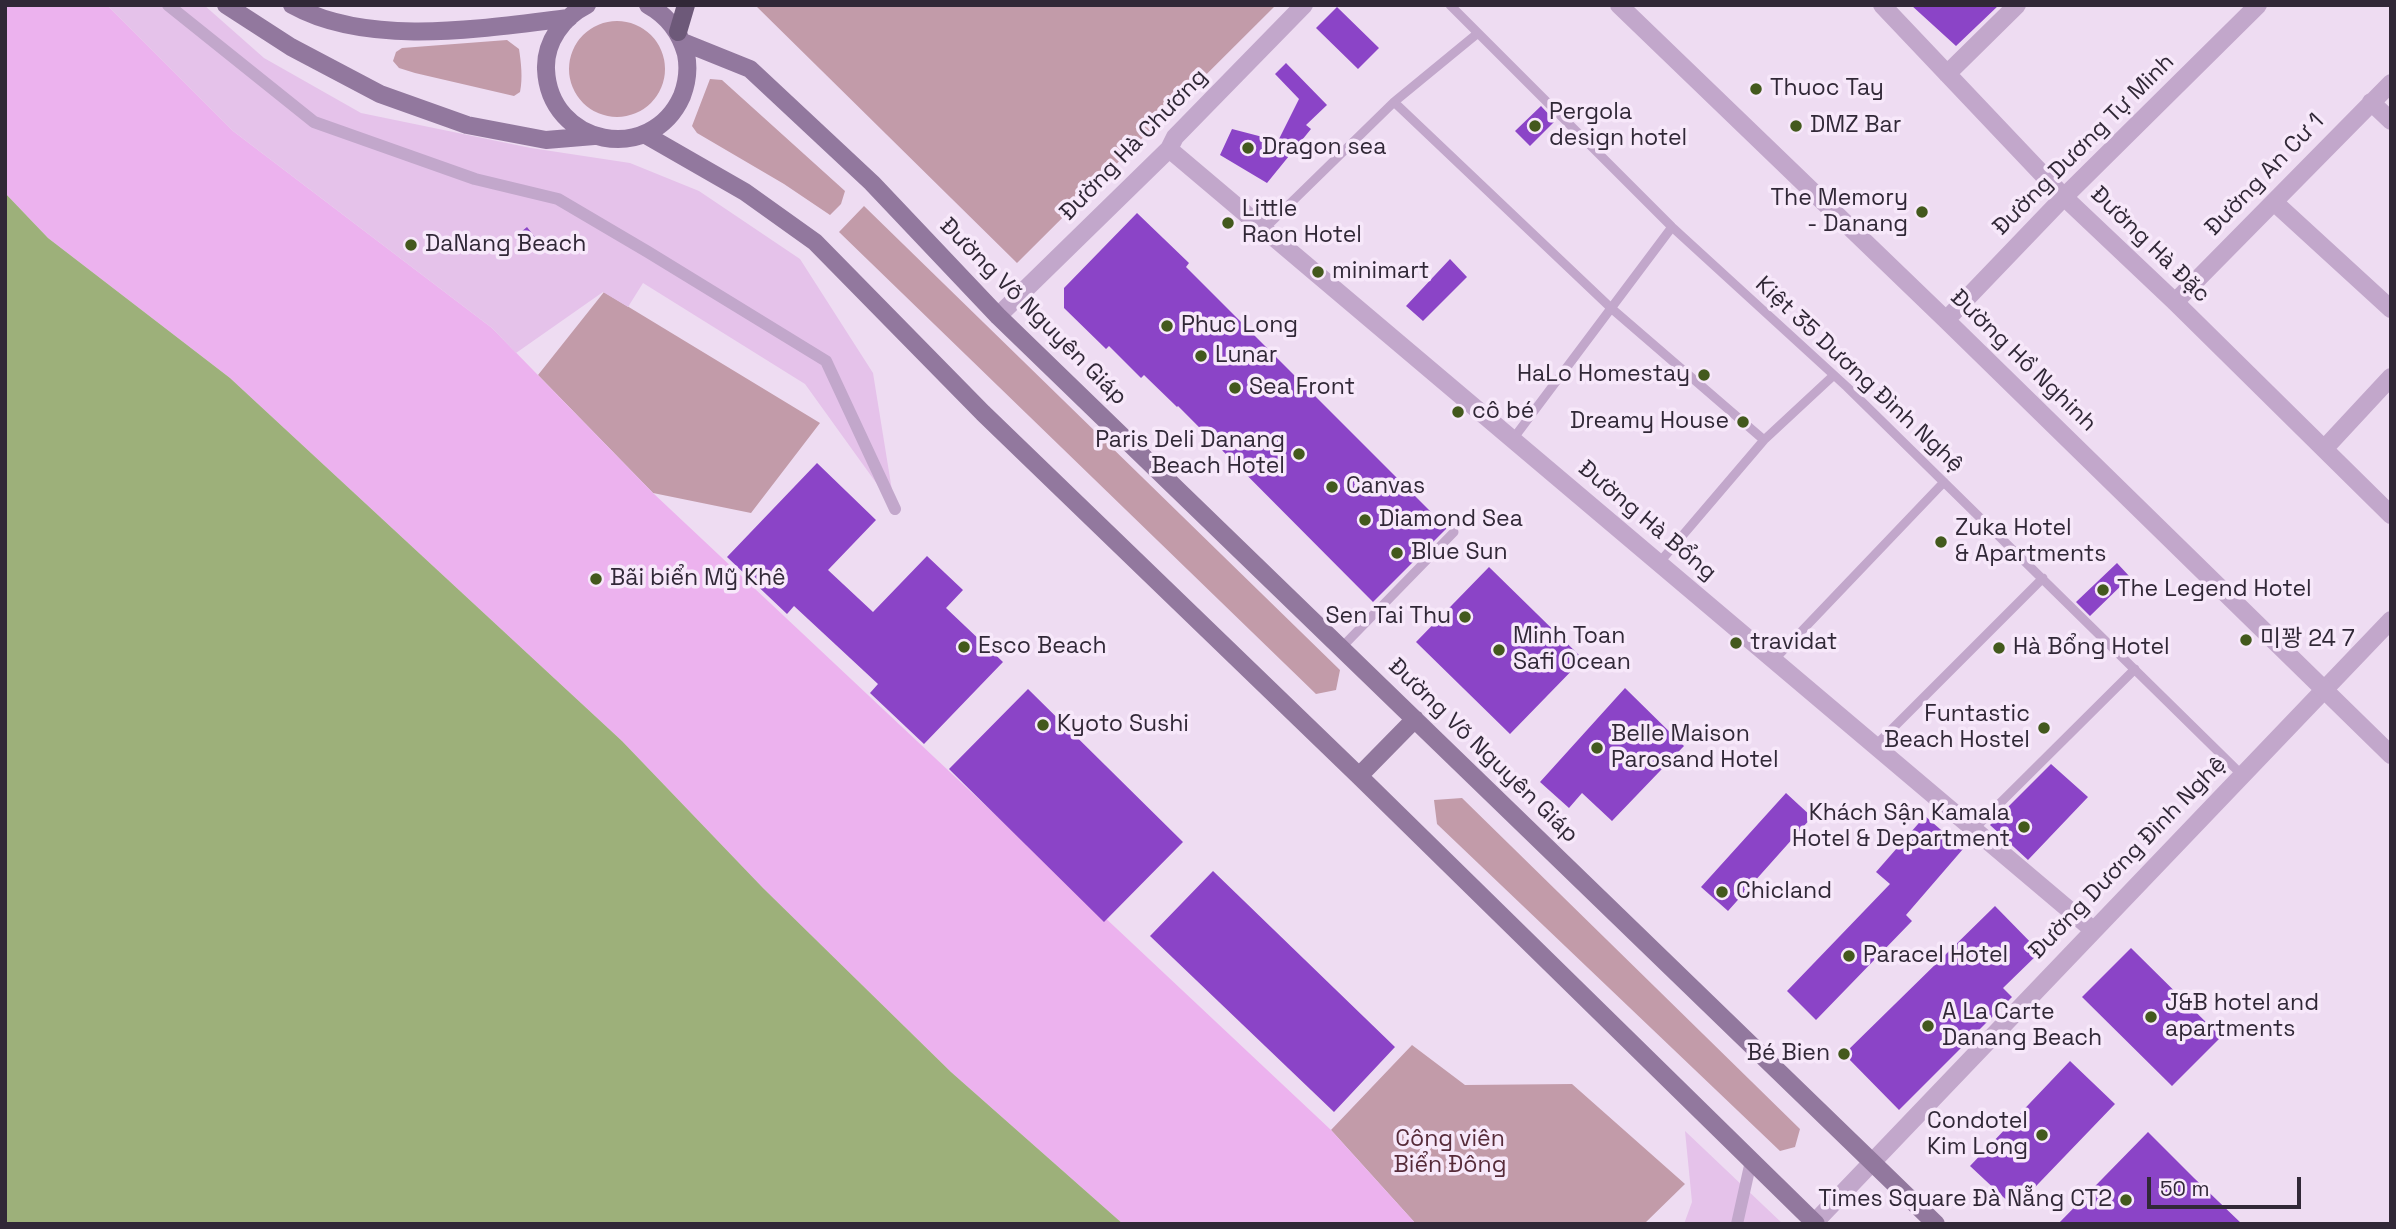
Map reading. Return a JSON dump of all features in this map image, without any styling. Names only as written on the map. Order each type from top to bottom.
[{"type":"main road","points":[[226,5],[291,47],[380,94],[467,125],[546,140],[594,136]]},
{"type":"main road","points":[[292,5],[304,12],[362,28],[415,32],[484,28],[569,18]]},
{"type":"main road","points":[[587,5],[569,18],[554,37],[548,51],[547,80],[551,95],[567,120],[594,136],[611,140],[644,134],[663,123],[677,106],[686,86],[688,63],[680,37],[666,17],[648,5]]},
{"type":"main road","points":[[680,37],[687,5]]},
{"type":"main road","name":"Đường Võ Nguyên Giáp","points":[[680,37],[750,69],[872,183],[998,316],[1936,1224]]},
{"type":"main road","points":[[644,134],[745,192],[815,242],[983,413],[1359,776],[1815,1223]]},
{"type":"main road","points":[[1359,776],[1415,719]]},
{"type":"street","points":[[168,5],[314,122],[475,179],[558,200],[826,361],[895,509]]},
{"type":"street","name":"Đường Hà Chương","points":[[998,316],[1169,137],[1304,5]]},
{"type":"street","name":"Đường Hồ Nghinh","points":[[1619,5],[2391,755]]},
{"type":"street","name":"Đường Hà Đặc","points":[[1881,5],[2064,197],[2391,514]]},
{"type":"street","points":[[1947,74],[2017,5]]},
{"type":"street","name":"Đường Dương Tự Minh","points":[[1946,320],[2064,197],[2258,5]]},
{"type":"street","name":"Đường An Cư 1","points":[[2175,302],[2391,83]]},
{"type":"street","points":[[2371,102],[2391,121]]},
{"type":"street","name":"Đường Hà Bổng","points":[[1169,137],[1264,229],[2093,930]]},
{"type":"street","points":[[2274,202],[2391,309]]},
{"type":"street","points":[[2324,449],[2391,377]]},
{"type":"street","name":"Đường Dương Đình Nghệ","points":[[1815,1223],[2391,620]]},
{"type":"street","points":[[1737,1224],[1751,1161]]},
{"type":"lane","name":"Kiệt 35 Dương Đình Nghệ","points":[[1450,5],[1672,227],[1834,375],[2241,774]]},
{"type":"lane","points":[[1264,229],[1394,102],[1478,33]]},
{"type":"lane","points":[[1394,102],[1611,308],[1764,440]]},
{"type":"lane","points":[[1513,439],[1672,227]]},
{"type":"lane","points":[[1659,563],[1764,440],[1834,375]]},
{"type":"lane","points":[[1774,660],[1944,482]]},
{"type":"lane","points":[[1341,648],[1454,532]]},
{"type":"lane","points":[[1875,746],[2043,578]]},
{"type":"lane","points":[[1974,829],[2135,669]]},
{"type":"green space","points":[[755,5],[1276,5],[1017,263]]},
{"type":"green space","points":[[617,21],[635,25],[651,35],[661,51],[665,69],[661,87],[651,103],[635,113],[617,117],[599,113],[583,103],[573,87],[569,69],[573,51],[583,35],[599,25]]},
{"type":"green space","points":[[507,40],[519,49],[522,76],[520,92],[514,96],[415,73],[399,68],[393,61],[396,52],[402,48]]},
{"type":"green space","points":[[710,79],[722,80],[845,191],[841,204],[830,215],[784,184],[697,133],[692,126]]},
{"type":"green space","points":[[864,206],[1340,670],[1336,690],[1316,694],[839,232]]},
{"type":"green space","points":[[604,292],[820,423],[751,513],[653,493],[538,375]]},
{"type":"green space","points":[[1462,798],[1800,1129],[1795,1147],[1780,1151],[1437,824],[1434,800]]},
{"type":"green space","name":"Công viên Biển Đông","points":[[1412,1045],[1465,1085],[1572,1084],[1685,1184],[1644,1224],[1416,1224],[1331,1130]]},
{"type":"sand","name":"Bãi biển Mỹ Khê","points":[[5,5],[107,5],[233,131],[492,328],[653,493],[1331,1130],[1416,1224],[1123,1224],[951,1072],[763,888],[622,741],[230,378],[48,238],[5,193]]},
{"type":"shaded area","points":[[107,5],[204,5],[264,58],[361,113],[531,148],[630,163],[699,191],[800,259],[873,373],[895,509],[805,384],[643,283],[628,307],[603,292],[516,353],[492,328],[233,131]]},
{"type":"shaded area","points":[[5,193],[48,238],[230,378],[622,741],[763,888],[951,1072],[1123,1224],[5,1224]]},
{"type":"shaded area","points":[[1685,1131],[1783,1224],[1684,1224],[1692,1202]]},
{"type":"building","points":[[1911,5],[1999,5],[1956,46]]},
{"type":"building","points":[[1337,7],[1379,48],[1358,69],[1316,28]]},
{"type":"building","points":[[1286,63],[1327,105],[1306,125],[1311,129],[1267,183],[1220,155],[1232,129],[1278,141],[1299,99],[1275,74]]},
{"type":"building","name":"Pergola design hotel","points":[[1541,106],[1555,121],[1530,146],[1515,131]]},
{"type":"building","points":[[1137,213],[1189,263],[1186,267],[1447,528],[1373,602],[1178,406],[1144,375],[1141,378],[1109,346],[1106,349],[1064,308],[1064,288]]},
{"type":"building","points":[[527,227],[538,241],[526,251],[515,237]]},
{"type":"building","points":[[1450,259],[1467,277],[1423,321],[1406,306]]},
{"type":"building","points":[[817,463],[876,520],[828,570],[873,612],[927,556],[963,590],[946,608],[1003,662],[924,744],[870,693],[878,684],[794,606],[787,614],[727,557]]},
{"type":"building","name":"The Legend Hotel","points":[[2117,563],[2130,577],[2090,616],[2076,602]]},
{"type":"building","points":[[1489,567],[1583,659],[1510,734],[1416,642]]},
{"type":"building","points":[[1625,688],[1684,746],[1612,821],[1582,793],[1569,808],[1540,782]]},
{"type":"building","points":[[1028,689],[1183,842],[1104,922],[949,769]]},
{"type":"building","points":[[2051,764],[2088,797],[2028,860],[1990,825]]},
{"type":"building","points":[[1786,793],[1812,817],[1728,911],[1701,887]]},
{"type":"building","points":[[1925,816],[1963,849],[1906,915],[1912,921],[1816,1020],[1787,991],[1890,884],[1876,872]]},
{"type":"building","points":[[1213,871],[1395,1047],[1334,1112],[1150,936]]},
{"type":"building","name":"A La Carte Danang Beach","points":[[1995,906],[2040,952],[2003,988],[2012,997],[1899,1110],[1844,1054]]},
{"type":"building","name":"J&B hotel and apartments","points":[[2131,948],[2221,1037],[2172,1086],[2082,997]]},
{"type":"building","name":"Condotel Kim Long","points":[[2070,1061],[2115,1104],[2015,1208],[1970,1166]]},
{"type":"building","name":"Times Square Đà Nẵng CT2","points":[[2148,1132],[2194,1178],[2242,1224],[2058,1224]]},
{"type":"place","name":"Thuoc Tay","points":[[1756,89]]},
{"type":"place","name":"Pergola design hotel","points":[[1535,126]]},
{"type":"place","name":"DMZ Bar","points":[[1796,126]]},
{"type":"place","name":"Dragon sea","points":[[1248,148]]},
{"type":"place","name":"The Memory - Danang","points":[[1922,212]]},
{"type":"place","name":"Little Raon Hotel","points":[[1228,223]]},
{"type":"place","name":"DaNang Beach","points":[[411,245]]},
{"type":"place","name":"minimart","points":[[1318,272]]},
{"type":"place","name":"Phuc Long","points":[[1167,326]]},
{"type":"place","name":"Lunar","points":[[1201,356]]},
{"type":"place","name":"HaLo Homestay","points":[[1704,375]]},
{"type":"place","name":"Sea Front","points":[[1235,388]]},
{"type":"place","name":"cô bé","points":[[1458,412]]},
{"type":"place","name":"Dreamy House","points":[[1743,422]]},
{"type":"place","name":"Paris Deli Danang Beach Hotel","points":[[1299,454]]},
{"type":"place","name":"Canvas","points":[[1332,487]]},
{"type":"place","name":"Diamond Sea","points":[[1365,520]]},
{"type":"place","name":"Zuka Hotel & Apartments","points":[[1941,542]]},
{"type":"place","name":"Blue Sun","points":[[1397,553]]},
{"type":"place","name":"Bãi biển Mỹ Khê","points":[[596,579]]},
{"type":"place","name":"The Legend Hotel","points":[[2103,590]]},
{"type":"place","name":"Sen Tai Thu","points":[[1465,617]]},
{"type":"place","name":"미꽝 24 7","points":[[2246,640]]},
{"type":"place","name":"travidat","points":[[1736,643]]},
{"type":"place","name":"Esco Beach","points":[[964,647]]},
{"type":"place","name":"Hà Bổng Hotel","points":[[1999,648]]},
{"type":"place","name":"Minh Toan Safi Ocean","points":[[1499,650]]},
{"type":"place","name":"Kyoto Sushi","points":[[1043,725]]},
{"type":"place","name":"Funtastic Beach Hostel","points":[[2044,728]]},
{"type":"place","name":"Belle Maison Parosand Hotel","points":[[1597,748]]},
{"type":"place","name":"Khách Sận Kamala Hotel & Department","points":[[2024,827]]},
{"type":"place","name":"Chicland","points":[[1722,892]]},
{"type":"place","name":"Paracel Hotel","points":[[1849,956]]},
{"type":"place","name":"J&B hotel and apartments","points":[[2151,1017]]},
{"type":"place","name":"A La Carte Danang Beach","points":[[1928,1026]]},
{"type":"place","name":"Bé Bien","points":[[1844,1054]]},
{"type":"place","name":"Condotel Kim Long","points":[[2042,1135]]},
{"type":"place","name":"Times Square Đà Nẵng CT2","points":[[2126,1200]]}]
